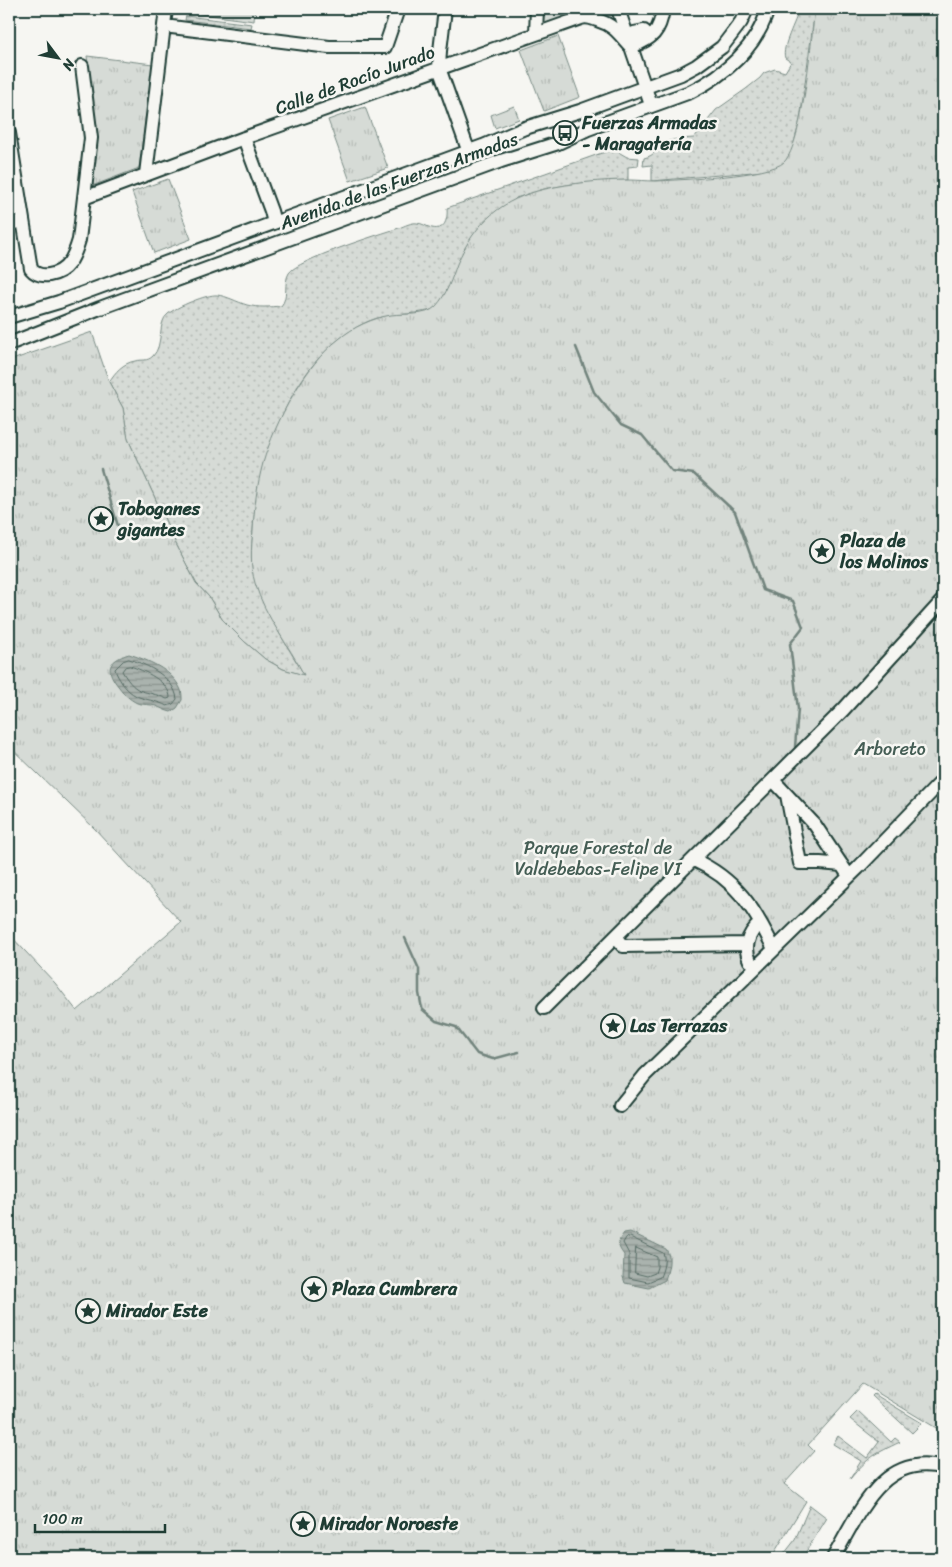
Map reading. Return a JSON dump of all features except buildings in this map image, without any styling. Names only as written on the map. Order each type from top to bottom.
[{"type":"street","points":[[146,174],[166,9]]},
{"type":"street","points":[[164,26],[329,47],[385,47],[398,9]]},
{"type":"street","points":[[445,9],[439,68],[466,144],[472,150]]},
{"type":"street","points":[[536,33],[538,9]]},
{"type":"street","name":"Avenida de las Fuerzas Armadas","points":[[9,317],[59,302],[472,150],[534,125],[580,111],[687,71],[714,54],[729,39],[748,9]]},
{"type":"street","name":"Avenida de las Fuerzas Armadas","points":[[9,344],[108,305],[501,161],[558,143],[588,129],[696,89],[724,71],[745,51],[761,27],[768,9]]},
{"type":"street","points":[[622,11],[631,48],[650,102],[653,105]]},
{"type":"street","points":[[622,11],[639,33],[651,26],[659,12]]},
{"type":"street","points":[[631,48],[650,38],[656,32],[661,21],[659,12]]},
{"type":"street","name":"Calle de Rocío Jurado","points":[[84,198],[244,138],[581,18],[588,17],[613,26],[631,48]]},
{"type":"street","points":[[9,133],[31,269],[36,274],[46,276],[59,273],[68,266],[74,256],[79,240],[91,138],[82,66]]},
{"type":"street","points":[[244,138],[271,211],[272,223]]},
{"type":"street","points":[[9,225],[23,220]]},
{"type":"street","points":[[544,1008],[844,710],[943,600]]},
{"type":"street","points":[[774,780],[815,825],[849,876]]},
{"type":"street","points":[[620,1106],[645,1075],[849,876],[943,780]]},
{"type":"street","points":[[788,795],[800,864],[842,865]]},
{"type":"street","points":[[694,860],[717,873],[744,896],[752,907],[774,949]]},
{"type":"street","points":[[750,962],[747,955],[747,944],[750,933],[756,927]]},
{"type":"street","points":[[616,938],[623,946],[747,944]]},
{"type":"street","points":[[833,1558],[869,1498],[888,1477],[911,1466],[943,1468]]},
{"type":"green space","points":[[177,9],[261,9],[261,11],[255,10],[254,21],[177,11]]},
{"type":"green space","points":[[541,9],[612,10],[610,21],[544,26],[541,24]]},
{"type":"green space","points":[[799,9],[815,9],[800,120],[792,150],[786,161],[778,168],[764,171],[652,181],[652,165],[643,166],[644,158],[653,154],[666,142],[694,138],[716,110],[746,89],[764,73],[775,69],[785,72],[791,62],[785,58],[785,48]]},
{"type":"green space","name":"Parque Forestal de Valdebebas-Felipe VI","points":[[815,9],[943,9],[943,1432],[863,1384],[808,1445],[814,1451],[784,1484],[806,1501],[771,1558],[9,1558],[9,934],[55,983],[77,1011],[181,922],[95,829],[9,746],[9,361],[92,332],[109,382],[123,408],[128,439],[196,583],[209,597],[222,619],[245,642],[265,659],[283,669],[304,675],[259,595],[253,577],[251,550],[257,488],[268,447],[283,413],[314,364],[339,339],[364,324],[384,316],[427,312],[436,306],[446,291],[464,249],[472,236],[492,214],[516,199],[545,189],[576,184],[629,180],[683,180],[744,174],[776,167],[784,162],[791,151],[801,114]]},
{"type":"green space","points":[[186,16],[252,24],[251,28],[185,20]]},
{"type":"green space","points":[[558,36],[580,97],[544,111],[521,50]]},
{"type":"green space","points":[[87,56],[153,64],[139,168],[92,186],[97,138]]},
{"type":"green space","points":[[514,106],[519,119],[495,128],[491,115]]},
{"type":"green space","points":[[365,107],[388,168],[350,181],[328,120]]},
{"type":"green space","points":[[613,149],[627,157],[639,158],[638,166],[628,167],[628,180],[572,184],[544,189],[516,198],[438,305],[432,310],[382,317],[369,321],[343,336],[320,357],[301,382],[285,410],[272,440],[263,470],[256,501],[252,566],[266,607],[305,676],[283,669],[265,659],[222,619],[209,597],[196,583],[128,439],[123,408],[109,382],[111,378],[120,368],[127,364],[138,360],[147,360],[153,356],[158,346],[165,318],[172,311],[184,305],[217,295],[251,306],[281,306],[285,298],[286,281],[289,273],[307,261],[410,224],[419,223],[432,228],[440,228],[445,223],[447,208]]},
{"type":"green space","points":[[168,179],[191,239],[154,253],[132,192]]},
{"type":"green space","points":[[874,1394],[922,1423],[912,1433],[872,1396]]},
{"type":"green space","points":[[858,1411],[891,1442],[895,1438],[900,1442],[872,1457],[850,1479],[861,1461],[833,1444],[838,1436],[867,1458],[879,1442],[850,1419]]},
{"type":"green space","points":[[810,1505],[827,1518],[802,1558],[781,1558],[795,1540]]},
{"type":"water","points":[[129,654],[165,670],[176,681],[181,689],[182,697],[177,708],[171,712],[154,705],[137,703],[123,692],[112,676],[110,667],[116,660]]},
{"type":"water","points":[[630,1232],[666,1249],[669,1260],[665,1280],[649,1288],[625,1283],[623,1277],[624,1255],[619,1244],[624,1233]]},
{"type":"waterway","points":[[576,347],[594,392],[621,425],[642,435],[672,471],[694,474],[735,512],[763,590],[793,601],[803,627],[790,644],[798,709],[795,747]]},
{"type":"waterway","points":[[101,469],[118,526]]},
{"type":"waterway","points":[[405,938],[419,969],[419,993],[422,1009],[436,1021],[456,1027],[477,1054],[493,1059],[519,1052]]},
{"type":"waterway","points":[[409,1558],[415,1553]]},
{"type":"place","name":"Fuerzas Armadas - Maragatería","points":[[565,133]]},
{"type":"place","name":"Toboganes gigantes","points":[[101,519]]},
{"type":"place","name":"Plaza de los Molinos","points":[[822,551]]},
{"type":"place","name":"Las Terrazas","points":[[613,1026]]},
{"type":"place","name":"Plaza Cumbrera","points":[[314,1289]]},
{"type":"place","name":"Mirador Este","points":[[88,1311]]},
{"type":"place","name":"Mirador Noroeste","points":[[303,1524]]},
{"type":"park label","name":"Arboreto","points":[[890,749]]}]
